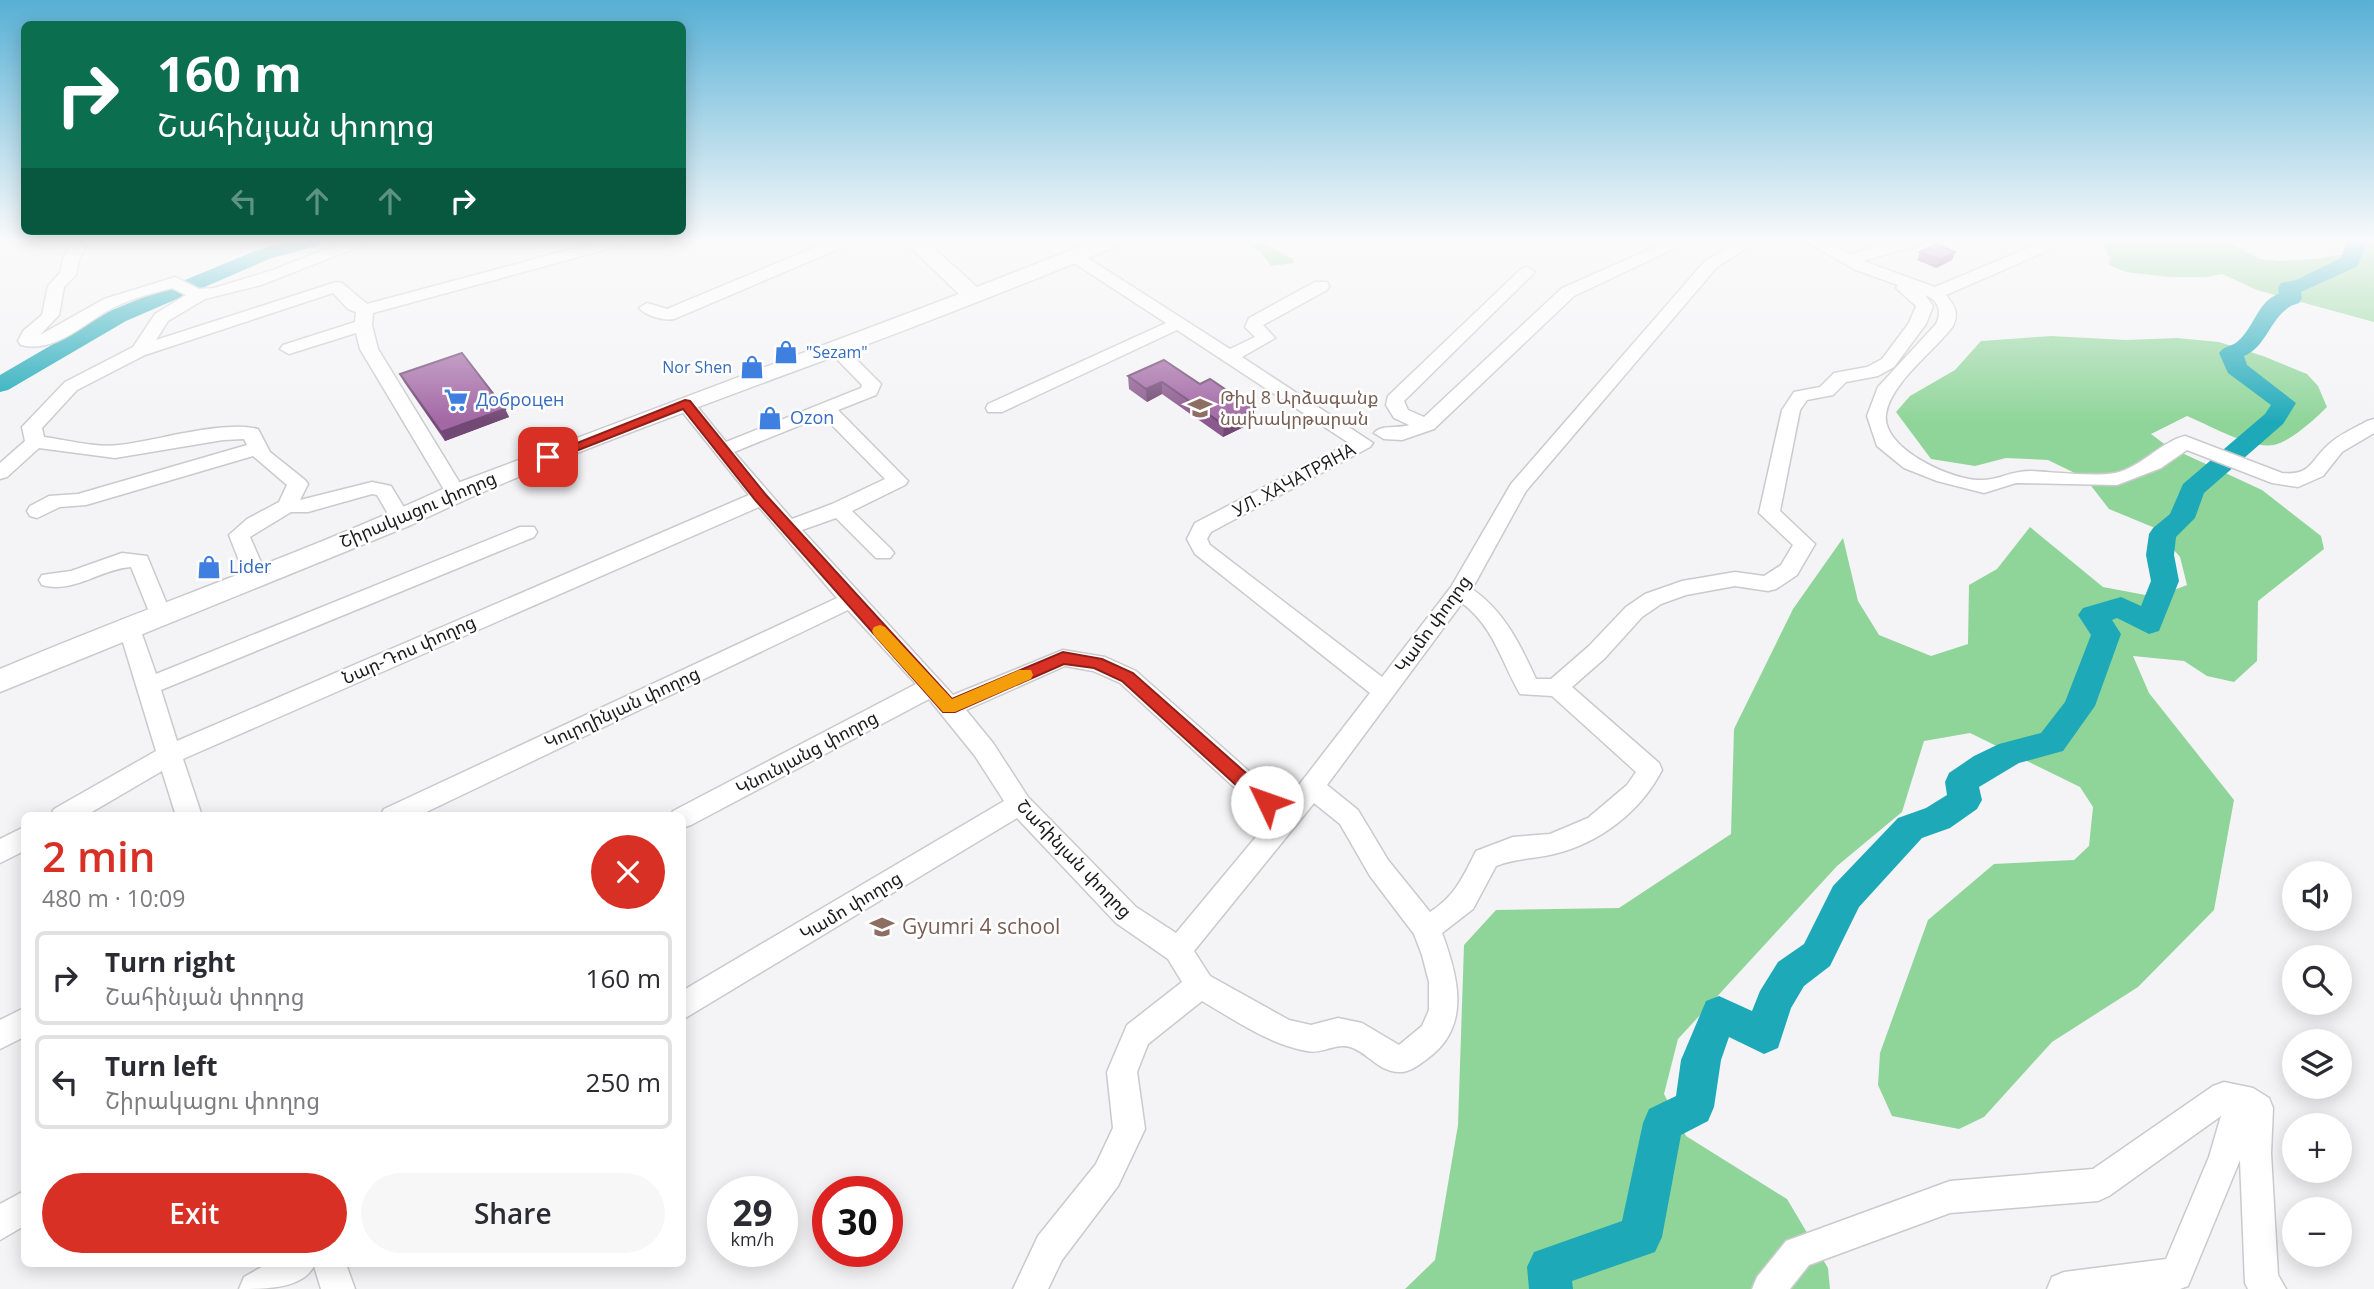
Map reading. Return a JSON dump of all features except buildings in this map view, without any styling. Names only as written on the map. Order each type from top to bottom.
[{"type":"main road","name":"Շիրակացու փողոց","points":[[0,681],[129,626],[401,519],[456,493],[961,301]]},
{"type":"street","points":[[55,301],[54,312],[45,324],[29,335],[27,341],[34,343],[48,338],[116,301]]},
{"type":"street","points":[[139,351],[148,342],[156,323],[179,301]]},
{"type":"street","points":[[35,442],[32,427],[71,386],[139,351],[292,301]]},
{"type":"street","points":[[350,301],[364,317],[369,349],[456,493]]},
{"type":"street","points":[[289,349],[364,317],[417,301]]},
{"type":"street","points":[[647,308],[668,315],[700,301]]},
{"type":"street","name":"УЛ. ХАЧАТРЯНА","points":[[1142,301],[1363,443],[1202,528],[1197,538],[1202,549],[1384,691]]},
{"type":"street","points":[[1230,357],[1266,338],[1254,327],[1255,322],[1293,301]]},
{"type":"street","points":[[1427,425],[1398,412],[1394,407],[1395,401],[1498,301]]},
{"type":"street","points":[[1363,443],[1384,433],[1402,434],[1427,425],[1557,301]]},
{"type":"street","name":"Կամո փողոց","points":[[1178,950],[1312,787],[1460,591],[1518,488],[1653,301]]},
{"type":"street","points":[[1460,591],[1488,612],[1502,629],[1528,688],[1557,687],[1597,652],[1634,612],[1653,599],[1682,588],[1735,579],[1768,584],[1789,570],[1804,544],[1769,513],[1791,410],[1801,396],[1826,391],[1840,377],[1872,372],[1888,363],[1917,324],[1925,306],[1921,301]]},
{"type":"street","points":[[1942,301],[1949,315],[1944,326],[1885,391],[1876,416],[1884,442],[1911,464],[1944,477],[1984,488],[2014,477],[2118,480],[2154,464],[2185,442],[2279,479],[2298,481],[2316,472],[2335,448],[2374,425]]},
{"type":"street","points":[[995,408],[1177,324]]},
{"type":"street","points":[[722,450],[871,388],[869,380],[836,349]]},
{"type":"street","name":"Շահինյան փողոց","points":[[685,404],[761,498],[949,707],[1007,782],[1018,804],[1126,915],[1178,950],[1200,985],[1283,1032],[1311,1039],[1338,1031],[1362,1036],[1387,1056],[1402,1059],[1432,1037],[1447,1004],[1438,963],[1426,928]]},
{"type":"street","points":[[788,528],[839,509],[898,481],[826,408]]},
{"type":"street","points":[[1384,433],[1398,412]]},
{"type":"street","points":[[0,473],[35,442],[115,452],[223,434],[251,433],[262,455],[298,484],[287,506]]},
{"type":"street","points":[[37,511],[56,500],[79,500],[258,448]]},
{"type":"street","points":[[256,576],[239,535],[287,506],[309,506],[372,488],[384,490],[401,519]]},
{"type":"street","name":"Նար-Դոս փողոց","points":[[70,812],[169,755],[761,498]]},
{"type":"street","points":[[839,509],[883,553]]},
{"type":"street","points":[[148,686],[527,531]]},
{"type":"street","points":[[50,580],[72,579],[122,560],[135,559],[160,614]]},
{"type":"street","name":"Կուրղինյան փողոց","points":[[401,812],[851,600]]},
{"type":"street","points":[[129,626],[188,812]]},
{"type":"street","points":[[949,707],[1063,658],[1097,663],[1128,677],[1286,820]]},
{"type":"street","name":"Կնունյանց փողոց","points":[[686,816],[931,687]]},
{"type":"street","points":[[1312,787],[1349,817],[1379,868],[1426,928],[1452,914],[1476,887],[1485,859],[1513,848],[1553,844],[1598,825],[1636,792],[1650,770],[1557,687]]},
{"type":"street","name":"Կամո փողոց","points":[[686,1005],[1018,804]]},
{"type":"street","points":[[0,852],[21,840]]},
{"type":"street","points":[[1030,1289],[1050,1248],[1107,1175],[1129,1129],[1122,1072],[1137,1035],[1200,985]]},
{"type":"street","points":[[0,1036],[21,1023]]},
{"type":"street","points":[[1769,1289],[1798,1253],[1950,1197],[2098,1185],[2224,1096],[2242,1098],[2258,1108],[2255,1153],[2262,1283],[2269,1289]]},
{"type":"street","points":[[2064,1289],[2176,1274],[2225,1157],[2242,1098]]},
{"type":"street","points":[[0,1224],[21,1209]]},
{"type":"street","points":[[256,1289],[293,1267]]},
{"type":"street","points":[[331,1267],[338,1289]]},
{"type":"green space","points":[[2298,301],[2374,301],[2374,322]]},
{"type":"green space","points":[[2051,336],[2126,340],[2177,338],[2219,342],[2307,374],[2318,386],[2327,407],[2295,435],[2274,445],[2242,440],[2187,416],[2151,434],[2167,446],[2262,490],[2321,536],[2324,549],[2258,601],[2257,661],[2234,682],[2207,676],[2184,661],[2133,656],[2149,693],[2234,800],[2214,910],[2138,987],[2052,1042],[1984,1117],[1959,1129],[1892,1116],[1878,1085],[1880,1053],[1928,920],[1994,864],[2074,860],[2089,846],[2093,807],[2080,787],[1970,733],[1924,741],[1902,812],[1837,866],[1678,1039],[1664,1094],[1686,1136],[1787,1199],[1828,1268],[1830,1289],[1405,1289],[1435,1260],[1458,1125],[1464,945],[1496,910],[1619,908],[1731,834],[1734,729],[1793,609],[1843,538],[1858,601],[1879,635],[1931,656],[1968,644],[1969,585],[1997,569],[2030,527],[2103,587],[2156,597],[2187,585],[2180,557],[2155,528],[2109,509],[2085,478],[2048,460],[2006,458],[1975,466],[1931,459],[1896,412],[1910,396],[1955,370],[1981,341]]},
{"type":"waterway","points":[[0,385],[118,316],[153,301]]},
{"type":"waterway","points":[[1551,1289],[1549,1267],[1640,1237],[1663,1123],[1694,1107],[1701,1060],[1719,1013],[1764,1036],[1773,1003],[1791,974],[1817,955],[1846,897],[1910,828],[1938,818],[1965,800],[1961,782],[1985,765],[2010,753],[2052,742],[2079,706],[2106,634],[2093,615],[2121,607],[2149,624],[2165,581],[2160,555],[2163,534],[2182,518],[2192,490],[2274,419],[2284,403],[2236,368],[2231,353],[2246,347],[2280,301]]},
{"type":"slow traffic","points":[[880,631],[949,707],[1025,675]]},
{"type":"place","name":"\"Sezam\"","points":[[786,352]]},
{"type":"place","name":"Nor Shen","points":[[752,367]]},
{"type":"place","name":"Доброцен","points":[[456,400]]},
{"type":"place","name":"Թիվ 8 Արձագանք նախակրթարան","points":[[1200,408]]},
{"type":"place","name":"Ozon","points":[[770,418]]},
{"type":"place","name":"Lider","points":[[209,567]]},
{"type":"place","name":"Gyumri 4 school","points":[[882,927]]},
{"type":"route","points":[[548,457],[685,404],[761,498],[949,707],[1063,658],[1097,663],[1128,677],[1267,802]]}]
